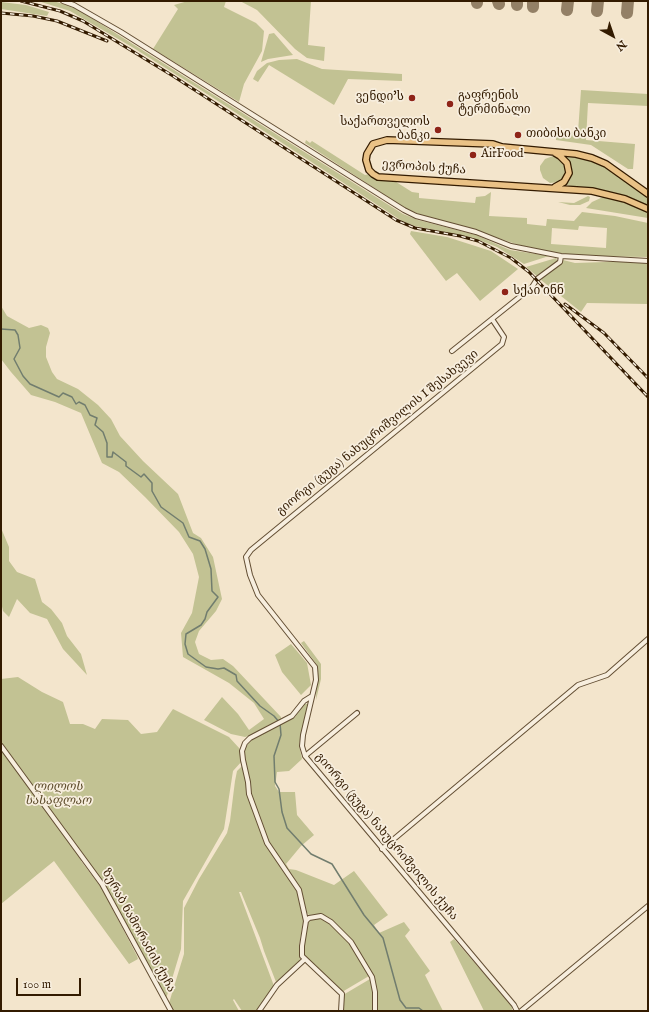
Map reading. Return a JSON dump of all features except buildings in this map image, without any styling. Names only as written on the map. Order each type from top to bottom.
[{"type":"main road","name":"ევროპის ქუჩა","points":[[648,194],[625,177],[592,158],[502,147],[492,144],[387,140],[373,144],[367,154],[366,160],[369,170],[378,177],[555,188],[604,193],[648,209]]},
{"type":"main road","points":[[552,152],[565,160],[569,168],[567,179],[555,188]]},
{"type":"street","points":[[63,1],[74,5],[121,32],[404,210],[416,216],[476,232],[511,246],[561,256],[648,261]]},
{"type":"street","points":[[452,351],[532,287],[537,279],[558,263],[561,256]]},
{"type":"street","name":"გიორგი (გუგა) ნახუცრიშვილის I შესახვევი","points":[[246,557],[252,550],[502,344],[504,337],[492,320]]},
{"type":"street","name":"გიორგი (გუგა) ნახუცრიშვილის ქუჩა","points":[[246,557],[250,575],[258,595],[316,666],[316,680],[303,735],[302,746],[305,756],[514,1004],[517,1011]]},
{"type":"street","points":[[382,849],[578,685],[607,675],[648,639]]},
{"type":"street","points":[[312,696],[304,701],[292,716],[250,738],[245,743],[242,750],[249,794],[261,828],[273,854],[281,862],[299,890],[306,921],[302,956],[342,994],[341,1011]]},
{"type":"street","points":[[305,756],[357,713]]},
{"type":"street","name":"ზურაბ ნამორაძის ქუჩა","points":[[1,746],[102,884],[171,1011]]},
{"type":"street","points":[[522,1011],[648,906]]},
{"type":"street","points":[[306,921],[309,918],[321,916],[331,922],[351,942],[372,977],[375,992],[375,1011]]},
{"type":"street","points":[[259,1011],[277,985],[304,959]]},
{"type":"green space","points":[[38,1],[53,1],[74,7],[403,214],[418,220],[476,235],[510,250],[549,256],[524,264],[497,247],[474,238],[415,226],[402,221],[132,47],[70,11]]},
{"type":"green space","points":[[188,1],[226,1],[224,7],[256,23],[264,31],[262,51],[244,84],[239,102],[153,49],[178,9],[174,5]]},
{"type":"green space","points":[[240,1],[311,1],[308,45],[325,47],[324,61],[307,58],[295,49],[257,10]]},
{"type":"green space","points":[[1,2],[26,5],[49,12],[47,16],[1,9]]},
{"type":"green space","points":[[274,33],[293,55],[268,59],[261,62],[269,34]]},
{"type":"green space","points":[[297,59],[322,69],[402,74],[402,81],[348,79],[334,105],[269,65],[258,82],[253,79],[257,71],[267,63],[279,60]]},
{"type":"green space","points":[[581,90],[648,94],[648,106],[588,103],[586,140],[635,144],[633,169],[628,169],[591,145],[556,140],[556,131],[578,132]]},
{"type":"green space","points":[[306,140],[310,143],[312,141],[365,175],[369,174],[379,179],[393,180],[412,192],[419,193],[419,198],[475,203],[476,197],[485,196],[491,192],[489,216],[527,218],[527,224],[546,226],[547,219],[574,221],[582,212],[615,216],[648,223],[648,257],[579,256],[539,250],[421,215],[405,208],[305,143]],"holes":[[[579,226],[607,228],[606,248],[551,244],[552,228],[578,230]]]},
{"type":"green space","points":[[565,155],[586,159],[603,166],[648,197],[648,207],[605,191],[565,185],[569,181],[572,169],[570,162]]},
{"type":"green space","points":[[553,156],[557,157],[564,163],[566,171],[559,182],[550,183],[543,178],[540,166],[545,159]]},
{"type":"green space","points":[[588,196],[590,197],[589,201],[580,205],[570,205],[558,202],[574,203]]},
{"type":"green space","points":[[603,197],[625,202],[648,212],[648,218],[586,208],[592,202]]},
{"type":"green space","points":[[411,231],[447,237],[491,251],[518,269],[480,301],[457,273],[446,281],[410,234]]},
{"type":"green space","points":[[556,258],[558,262],[538,277],[526,267]]},
{"type":"green space","points":[[563,260],[575,263],[635,261],[648,264],[648,304],[587,303],[581,312],[541,280]]},
{"type":"green space","points":[[1,306],[7,316],[29,328],[41,325],[48,328],[50,333],[46,347],[46,357],[52,372],[57,379],[78,389],[98,405],[111,419],[120,436],[143,461],[178,494],[193,533],[201,538],[213,557],[222,599],[216,611],[199,631],[195,642],[199,654],[211,660],[223,659],[233,666],[281,717],[281,721],[245,737],[231,734],[204,720],[222,697],[238,714],[249,730],[264,719],[254,703],[229,683],[183,657],[181,633],[192,613],[199,577],[193,554],[179,532],[145,497],[119,472],[102,463],[81,413],[55,402],[31,395],[11,372],[1,359]]},
{"type":"green space","points":[[1,528],[9,547],[9,561],[17,572],[35,579],[42,602],[51,609],[62,623],[67,636],[81,654],[87,675],[63,649],[47,619],[30,613],[17,599],[9,617],[3,611],[1,602]]},
{"type":"green space","points":[[304,641],[321,664],[321,679],[316,700],[317,665],[301,643]]},
{"type":"green space","points":[[291,644],[307,663],[311,685],[301,695],[282,672],[275,655]]},
{"type":"green space","name":"ლილოს სასაფლაო","points":[[18,677],[42,692],[63,702],[70,724],[83,724],[95,729],[102,719],[128,720],[141,734],[157,732],[173,709],[229,737],[240,749],[242,761],[233,771],[224,829],[183,901],[181,949],[166,999],[103,883],[85,857],[81,861],[101,887],[138,959],[129,964],[54,861],[1,904],[1,679]]},
{"type":"green space","points":[[304,704],[308,704],[299,745],[302,759],[289,771],[277,772],[275,786],[279,792],[295,792],[297,815],[314,835],[301,846],[286,864],[289,869],[296,870],[334,885],[354,871],[388,915],[374,925],[379,933],[404,922],[410,930],[405,936],[430,971],[425,975],[443,1011],[377,1011],[374,977],[353,941],[330,918],[321,914],[309,915],[307,913],[301,889],[269,844],[250,793],[243,751],[251,740],[295,717]]},
{"type":"green space","points":[[243,765],[247,784],[247,794],[265,844],[298,891],[304,917],[299,946],[300,959],[297,965],[276,982],[260,938],[241,892],[239,892],[274,986],[258,1011],[242,1011],[234,999],[233,1000],[239,1011],[173,1011],[169,1003],[184,954],[184,908],[199,879],[227,833],[237,771]]},
{"type":"green space","points":[[321,918],[331,923],[351,944],[369,976],[342,992],[303,955],[308,922],[311,919]]},
{"type":"green space","points":[[454,939],[512,1006],[512,1011],[484,1011],[450,942]]},
{"type":"green space","points":[[370,979],[375,1003],[374,1011],[343,1011],[343,995]]},
{"type":"waterway","points":[[1,329],[15,330],[18,335],[20,348],[14,359],[23,376],[30,384],[59,397],[63,393],[72,397],[76,404],[79,402],[85,405],[90,415],[97,418],[95,425],[103,432],[107,443],[107,457],[112,457],[113,452],[126,462],[126,466],[141,477],[144,474],[152,483],[152,491],[161,507],[183,523],[189,537],[200,541],[205,549],[211,569],[212,591],[218,597],[207,612],[201,625],[186,634],[185,644],[188,654],[206,667],[218,669],[224,668],[236,675],[237,681],[260,706],[274,716],[280,723],[281,735],[274,756],[275,782],[279,789],[282,812],[287,828],[311,854],[332,864],[364,915],[383,938],[400,1000],[406,1008],[419,1008],[423,1011]]},
{"type":"taxiway","points":[[533,1],[533,7]]},
{"type":"taxiway","points":[[567,10],[568,1]]},
{"type":"taxiway","points":[[597,11],[598,1]]},
{"type":"taxiway","points":[[627,13],[628,1]]},
{"type":"railway","points":[[21,1],[60,11],[83,21],[173,76],[396,220],[415,228],[460,236],[478,241],[511,258],[529,272],[648,397]]},
{"type":"railway","points":[[1,13],[33,16],[57,21],[107,41]]},
{"type":"railway","points":[[565,304],[604,333],[648,378]]},
{"type":"place","name":"ვენდი'ს","points":[[412,98]]},
{"type":"place","name":"გაფრენის ტერმინალი","points":[[450,104]]},
{"type":"place","name":"საქართველოს ბანკი","points":[[438,130]]},
{"type":"place","name":"თიბისი ბანკი","points":[[518,135]]},
{"type":"place","name":"AirFood","points":[[473,155]]},
{"type":"place","name":"სქაი ინნ","points":[[505,292]]}]
